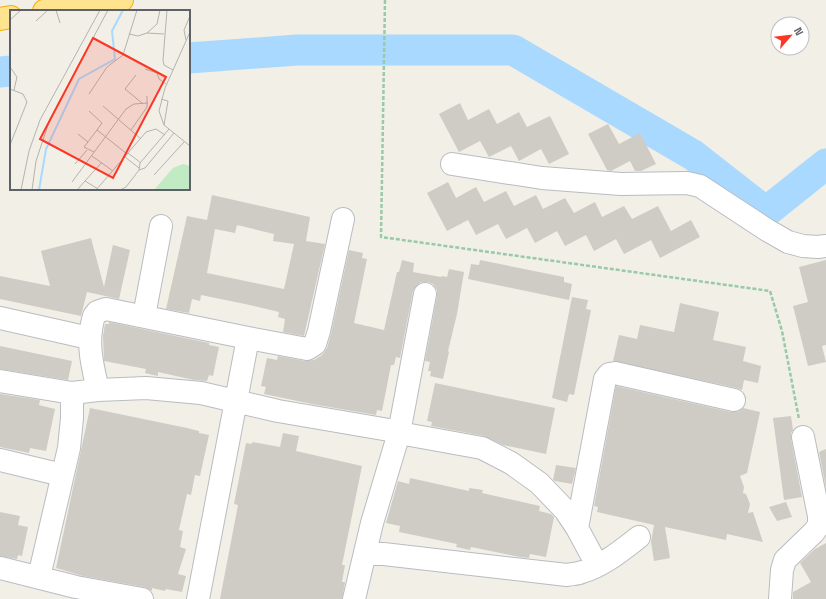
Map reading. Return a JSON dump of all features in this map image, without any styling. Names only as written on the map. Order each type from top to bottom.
[{"type":"highway","points":[[51,10],[122,0]]},
{"type":"highway","points":[[0,19],[10,17]]},
{"type":"lane","points":[[452,164],[542,178],[613,184],[687,183],[700,186],[788,242],[803,246],[826,246]]},
{"type":"lane","points":[[98,390],[89,338],[94,316],[106,308],[307,349],[315,344],[343,219]]},
{"type":"lane","points":[[144,316],[161,226]]},
{"type":"lane","points":[[354,599],[372,523],[399,433],[425,294]]},
{"type":"lane","points":[[0,318],[89,338]]},
{"type":"lane","points":[[198,599],[248,338]]},
{"type":"lane","points":[[577,528],[605,379],[609,374],[615,373],[734,400]]},
{"type":"lane","points":[[0,381],[72,393],[98,390],[146,388],[201,394],[278,412],[389,430],[482,448],[511,463],[539,483],[565,510],[577,528],[597,566]]},
{"type":"lane","points":[[39,577],[69,448],[72,418],[72,393]]},
{"type":"lane","points":[[780,599],[782,570],[785,560],[814,532],[819,525],[819,516],[803,437]]},
{"type":"lane","points":[[0,460],[62,475]]},
{"type":"lane","points":[[366,552],[567,575],[583,572],[597,566],[639,537]]},
{"type":"lane","points":[[0,568],[76,587],[142,599]]},
{"type":"path","points":[[385,0],[381,237],[770,291],[782,331],[803,437]]},
{"type":"building","points":[[460,103],[468,120],[489,109],[497,124],[519,112],[527,127],[550,116],[569,154],[549,164],[541,149],[519,161],[511,146],[489,157],[480,141],[459,152],[439,114]]},
{"type":"building","points":[[608,124],[619,144],[640,133],[656,164],[641,171],[635,171],[630,161],[611,171],[607,170],[588,134]]},
{"type":"building","points":[[448,182],[456,198],[476,187],[484,202],[506,191],[514,206],[536,195],[543,209],[565,198],[574,213],[595,202],[602,217],[624,206],[632,219],[658,206],[671,231],[691,220],[700,237],[660,258],[651,240],[624,254],[616,239],[594,251],[586,235],[565,246],[557,231],[535,243],[527,228],[506,239],[498,224],[476,235],[468,220],[447,231],[427,193]]},
{"type":"building","points":[[212,195],[310,217],[306,241],[325,244],[304,336],[283,332],[285,319],[278,317],[279,312],[201,295],[200,301],[192,299],[189,313],[166,309],[187,216],[207,220]],"holes":[[[237,225],[274,234],[273,241],[294,244],[284,289],[207,273],[215,229],[235,233]]]},
{"type":"building","points":[[91,238],[104,287],[113,245],[130,250],[119,299],[87,292],[81,316],[0,299],[0,276],[50,286],[41,251]]},
{"type":"building","points":[[349,250],[363,253],[362,258],[367,259],[354,323],[384,330],[397,272],[399,272],[402,260],[414,263],[413,272],[447,277],[449,269],[464,272],[457,314],[443,379],[430,376],[431,371],[428,371],[430,362],[425,361],[437,290],[433,284],[421,282],[413,291],[400,358],[396,357],[394,365],[391,365],[382,411],[377,410],[376,415],[264,394],[266,387],[261,386],[267,358],[277,360],[278,356],[305,361],[314,360],[322,355],[327,348]]},
{"type":"building","points":[[480,260],[564,277],[564,282],[572,284],[569,300],[468,279],[471,264],[479,265]]},
{"type":"building","points":[[826,260],[826,345],[822,346],[826,362],[808,366],[793,306],[808,302],[799,267]]},
{"type":"building","points":[[572,297],[588,300],[586,309],[591,310],[574,395],[569,394],[567,402],[552,398]]},
{"type":"building","points":[[680,303],[719,312],[713,340],[746,347],[743,361],[761,366],[758,383],[744,380],[742,390],[613,361],[619,335],[637,339],[640,325],[674,332]]},
{"type":"building","points":[[109,322],[209,343],[209,345],[219,347],[213,376],[209,375],[207,381],[194,380],[158,372],[158,376],[145,373],[146,369],[104,361],[103,336],[105,324],[109,324]]},
{"type":"building","points":[[0,346],[72,361],[68,380],[0,369]]},
{"type":"building","points":[[435,383],[555,408],[546,454],[503,445],[484,436],[431,426],[432,422],[427,421]]},
{"type":"building","points":[[616,386],[731,412],[738,412],[743,408],[760,412],[747,473],[740,476],[744,487],[743,493],[746,494],[750,504],[748,513],[753,512],[763,542],[727,534],[726,540],[665,527],[670,558],[654,561],[651,542],[654,525],[597,512],[598,507],[594,506]]},
{"type":"building","points":[[0,394],[40,400],[39,405],[55,409],[46,451],[30,448],[29,453],[0,447]]},
{"type":"building","points":[[90,408],[187,428],[209,435],[200,476],[195,475],[191,495],[187,494],[179,530],[183,531],[180,547],[186,549],[178,574],[186,576],[182,592],[166,589],[165,591],[152,588],[152,591],[144,587],[83,576],[56,568]]},
{"type":"building","points":[[791,416],[793,430],[791,433],[791,439],[802,497],[784,500],[773,418]]},
{"type":"building","points":[[283,433],[299,436],[296,451],[362,466],[342,565],[345,565],[342,582],[345,582],[342,599],[220,599],[238,505],[234,504],[246,443],[252,444],[252,442],[280,447]]},
{"type":"building","points":[[826,449],[826,488],[819,452]]},
{"type":"building","points":[[556,465],[576,468],[572,484],[553,480]]},
{"type":"building","points":[[410,478],[469,491],[469,488],[483,490],[482,493],[540,506],[539,511],[551,514],[554,517],[546,557],[530,554],[529,558],[520,557],[471,547],[470,550],[456,547],[457,544],[399,532],[400,526],[386,523],[398,481],[409,484]]},
{"type":"building","points":[[786,502],[792,517],[777,521],[769,507]]},
{"type":"building","points":[[0,512],[20,516],[18,525],[28,527],[22,556],[18,555],[17,559],[0,556]]},
{"type":"building","points":[[826,543],[826,599],[793,599],[793,592],[811,582],[800,563],[815,549]]},
{"type":"waterway","points":[[190,58],[297,50],[513,50],[693,155],[766,212],[826,164]]},
{"type":"waterway","points":[[0,72],[10,71]]}]
